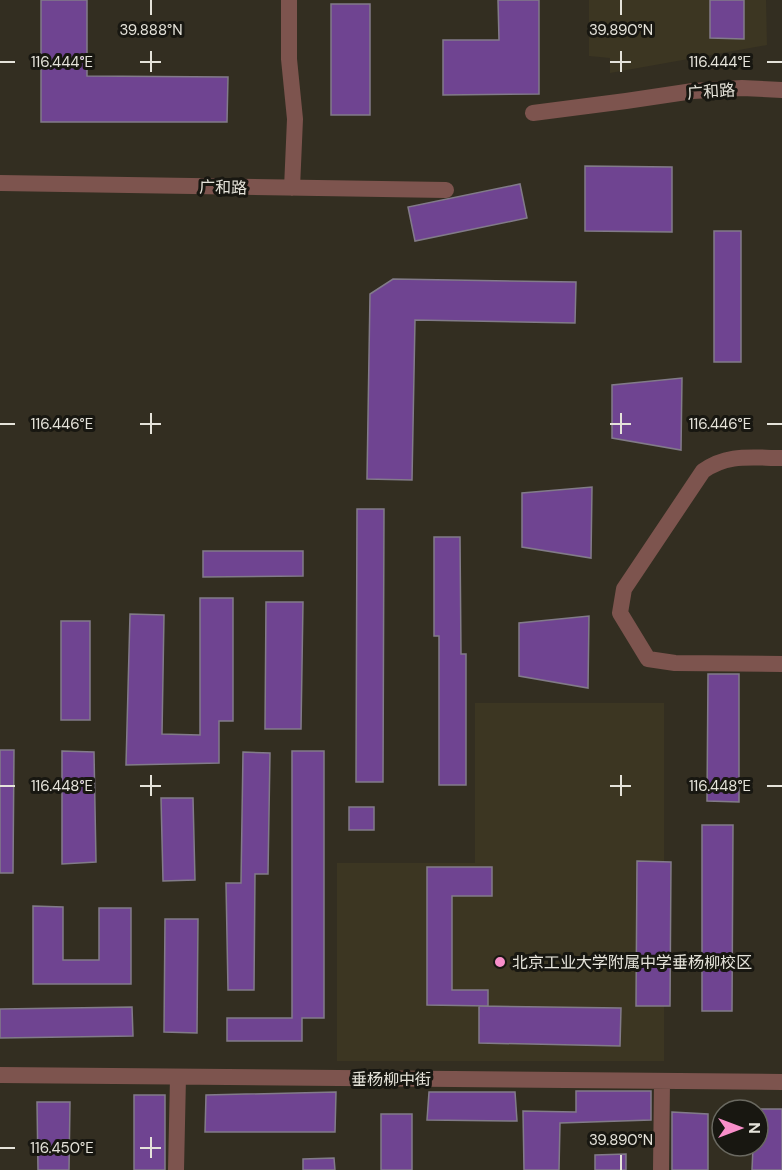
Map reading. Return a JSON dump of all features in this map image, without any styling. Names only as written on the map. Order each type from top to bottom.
[{"type":"street","points":[[289,0],[289,59],[295,119],[291,188]]},
{"type":"street","name":"广和路","points":[[533,113],[693,91],[742,88],[782,90]]},
{"type":"street","name":"广和路","points":[[0,183],[446,190]]},
{"type":"street","points":[[782,458],[728,458],[716,462],[703,471],[624,589],[620,613],[648,659],[675,663],[782,664]]},
{"type":"street","name":"垂杨柳中街","points":[[0,1076],[782,1082]]},
{"type":"street","points":[[176,1170],[178,1077]]},
{"type":"street","points":[[661,1170],[662,1081]]},
{"type":"shaded area","points":[[589,0],[766,0],[767,45],[610,73],[610,58],[589,56]]},
{"type":"shaded area","name":"北京工业大学附属中学垂杨柳校区","points":[[475,703],[664,703],[664,1061],[337,1061],[337,863],[475,863]]},
{"type":"building","points":[[41,0],[87,0],[87,76],[228,77],[227,122],[41,122]]},
{"type":"building","points":[[498,0],[539,0],[539,94],[443,95],[443,40],[499,40]]},
{"type":"building","points":[[710,0],[744,0],[744,39],[710,38]]},
{"type":"building","points":[[331,4],[370,4],[370,115],[331,115]]},
{"type":"building","points":[[585,166],[672,167],[672,232],[585,231]]},
{"type":"building","points":[[520,184],[527,218],[415,241],[408,207]]},
{"type":"building","points":[[714,231],[741,231],[741,362],[714,362]]},
{"type":"building","points":[[393,279],[576,282],[575,323],[415,320],[412,480],[367,479],[370,294]]},
{"type":"building","points":[[682,378],[681,450],[612,438],[612,385]]},
{"type":"building","points":[[592,487],[591,558],[522,547],[522,493]]},
{"type":"building","points":[[357,509],[384,509],[383,782],[356,782]]},
{"type":"building","points":[[434,537],[460,537],[461,654],[466,654],[466,785],[439,785],[439,636],[434,636]]},
{"type":"building","points":[[203,551],[303,551],[303,576],[203,577]]},
{"type":"building","points":[[200,598],[233,598],[233,721],[219,721],[219,763],[126,765],[130,614],[164,615],[162,734],[200,735]]},
{"type":"building","points":[[266,602],[303,602],[301,729],[265,729]]},
{"type":"building","points":[[589,616],[588,688],[519,676],[519,623]]},
{"type":"building","points":[[61,621],[90,621],[90,720],[61,720]]},
{"type":"building","points":[[708,674],[739,674],[739,802],[707,801]]},
{"type":"building","points":[[0,750],[14,750],[13,873],[0,873]]},
{"type":"building","points":[[62,751],[94,752],[96,862],[62,864]]},
{"type":"building","points":[[292,751],[324,751],[324,1018],[302,1018],[302,1041],[227,1041],[227,1018],[292,1018]]},
{"type":"building","points":[[243,752],[270,753],[268,874],[255,874],[254,990],[228,990],[226,883],[241,883]]},
{"type":"building","points":[[161,798],[193,798],[195,880],[163,881]]},
{"type":"building","points":[[349,807],[374,807],[374,830],[349,830]]},
{"type":"building","points":[[702,825],[733,825],[732,1011],[702,1011]]},
{"type":"building","points":[[637,861],[671,862],[670,1006],[636,1006]]},
{"type":"building","points":[[427,867],[492,867],[492,896],[452,896],[452,990],[488,990],[488,1006],[427,1005]]},
{"type":"building","points":[[33,906],[63,907],[63,960],[99,960],[99,908],[131,908],[131,984],[33,984]]},
{"type":"building","points":[[165,919],[198,919],[197,1033],[164,1032]]},
{"type":"building","points":[[479,1006],[621,1008],[620,1046],[479,1043]]},
{"type":"building","points":[[132,1007],[133,1036],[0,1038],[0,1009]]},
{"type":"building","points":[[576,1091],[651,1091],[651,1120],[560,1123],[559,1170],[524,1170],[523,1111],[576,1112]]},
{"type":"building","points":[[336,1092],[335,1132],[205,1132],[206,1095]]},
{"type":"building","points":[[429,1092],[515,1092],[517,1121],[427,1120]]},
{"type":"building","points":[[134,1095],[165,1095],[165,1170],[134,1170]]},
{"type":"building","points":[[37,1102],[70,1102],[69,1170],[38,1170]]},
{"type":"building","points":[[770,1109],[782,1109],[782,1170],[752,1170],[752,1158],[770,1158]]},
{"type":"building","points":[[672,1112],[708,1114],[708,1170],[672,1170]]},
{"type":"building","points":[[381,1114],[412,1114],[412,1170],[381,1170]]},
{"type":"building","points":[[626,1154],[626,1170],[595,1170],[595,1155]]},
{"type":"building","points":[[334,1158],[335,1170],[303,1170],[303,1159]]},
{"type":"place","name":"北京工业大学附属中学垂杨柳校区","points":[[500,962]]}]
